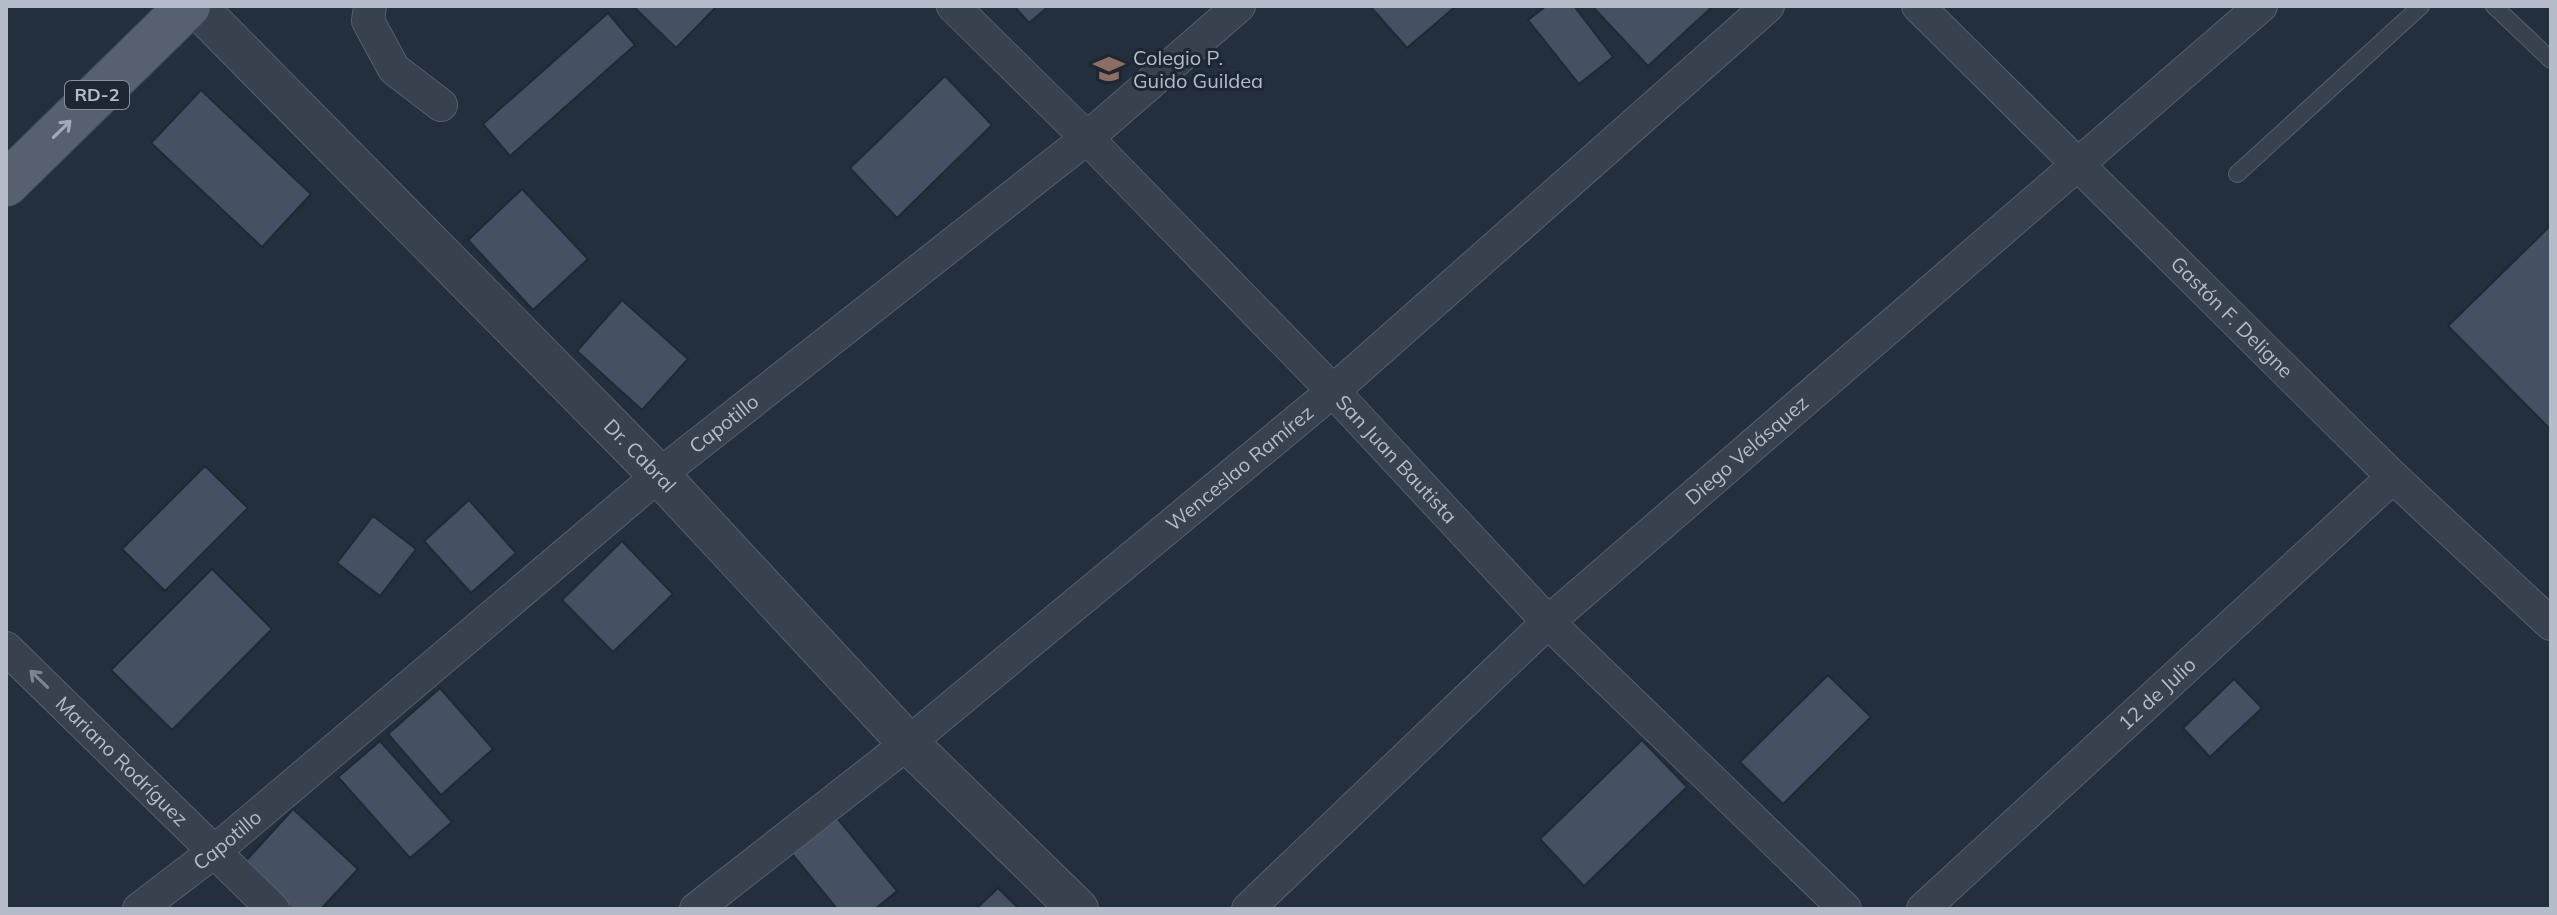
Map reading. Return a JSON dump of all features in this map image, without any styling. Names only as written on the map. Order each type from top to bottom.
[{"type":"main road","name":"RD-2","points":[[6,184],[188,6]]},
{"type":"street","name":"Dr. Cabral","points":[[196,6],[659,475],[908,743],[1078,909]]},
{"type":"street","points":[[370,6],[368,21],[394,69],[441,105]]},
{"type":"street","name":"San Juan Bautista","points":[[953,6],[1087,138],[1333,391],[1548,622],[1845,909]]},
{"type":"street","name":"Capotillo","points":[[139,909],[215,851],[659,475],[1087,138],[1239,6]]},
{"type":"street","name":"Wenceslao Ramírez","points":[[696,909],[908,743],[1333,391],[1768,6]]},
{"type":"street","name":"Gastón F. Deligne","points":[[1918,6],[2393,477],[2551,624]]},
{"type":"street","name":"Diego Velásquez","points":[[1248,909],[1548,622],[2261,6]]},
{"type":"street","name":"12 de Julio","points":[[1923,909],[2393,477]]},
{"type":"street","name":"Mariano Rodríguez","points":[[6,648],[273,909]]},
{"type":"lane","points":[[2237,174],[2421,6]]},
{"type":"lane","points":[[2494,6],[2551,60]]},
{"type":"building","points":[[633,6],[717,6],[676,48]]},
{"type":"building","points":[[1014,6],[1049,6],[1029,23]]},
{"type":"building","points":[[1370,6],[1456,6],[1407,48]]},
{"type":"building","points":[[1546,6],[1574,6],[1613,57],[1579,84],[1528,20]]},
{"type":"building","points":[[1592,6],[1713,6],[1648,66]]},
{"type":"building","points":[[608,13],[635,45],[510,156],[483,124]]},
{"type":"building","points":[[945,76],[992,125],[897,218],[850,168]]},
{"type":"building","points":[[201,90],[311,194],[262,247],[151,143]]},
{"type":"building","points":[[522,189],[588,259],[533,310],[468,240]]},
{"type":"building","points":[[2551,225],[2551,430],[2448,326]]},
{"type":"building","points":[[622,300],[688,359],[642,410],[577,351]]},
{"type":"building","points":[[205,466],[248,508],[165,591],[122,549]]},
{"type":"building","points":[[469,500],[516,553],[471,593],[424,541]]},
{"type":"building","points":[[373,516],[416,549],[380,596],[337,563]]},
{"type":"building","points":[[622,541],[673,594],[613,652],[562,600]]},
{"type":"building","points":[[212,569],[272,629],[172,730],[111,670]]},
{"type":"building","points":[[1828,675],[1871,717],[1783,804],[1740,762]]},
{"type":"building","points":[[2234,679],[2262,708],[2210,757],[2183,728]]},
{"type":"building","points":[[440,688],[493,749],[441,795],[388,734]]},
{"type":"building","points":[[1642,740],[1687,787],[1584,886],[1540,839]]},
{"type":"building","points":[[380,741],[452,822],[410,858],[338,777]]},
{"type":"building","points":[[293,809],[358,869],[321,909],[292,909],[243,864]]},
{"type":"building","points":[[833,813],[897,891],[875,909],[837,909],[788,849]]},
{"type":"building","points":[[998,888],[1019,909],[976,909]]},
{"type":"place","name":"Colegio P. Guido Guildea","points":[[1109,69]]}]
